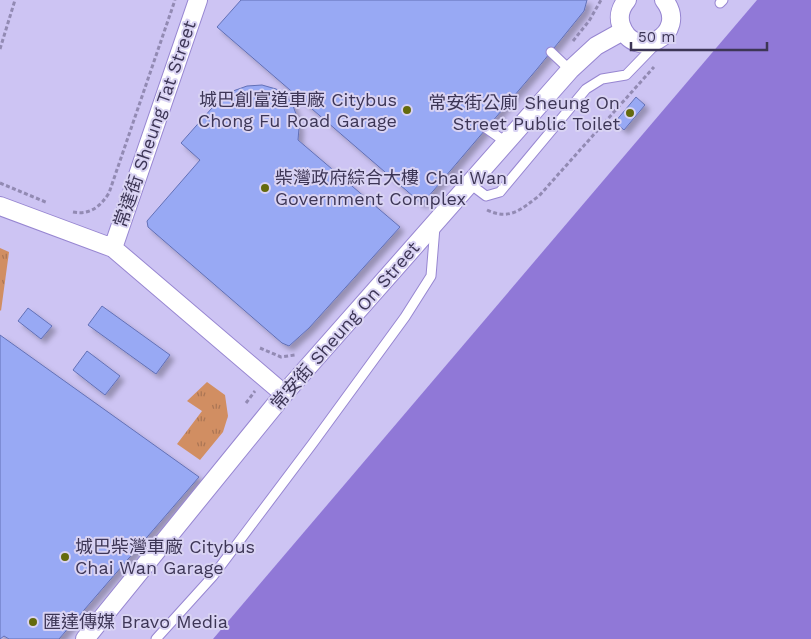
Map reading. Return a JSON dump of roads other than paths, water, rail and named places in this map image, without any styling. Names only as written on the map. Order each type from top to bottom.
[{"type":"street","name":"常達街 Sheung Tat Street","points":[[113,248],[198,0]]},
{"type":"street","points":[[627,0],[620,13],[623,31],[628,37],[642,43],[649,43],[663,37],[668,30],[671,22],[671,13],[664,0]]},
{"type":"street","name":"常安街 Sheung On Street","points":[[85,639],[284,394],[507,143],[564,64],[623,31]]},
{"type":"street","points":[[0,206],[113,248],[284,394]]},
{"type":"lane","points":[[470,184],[486,196],[500,192],[586,89],[602,79],[626,75],[663,37]]},
{"type":"lane","points":[[550,52],[564,64]]},
{"type":"lane","points":[[486,128],[507,143]]},
{"type":"lane","points":[[156,639],[213,576],[314,443],[405,317],[431,276],[436,224]]},
{"type":"place","name":"城巴創富道車廠 Citybus Chong Fu Road Garage","points":[[407,110]]},
{"type":"place","name":"常安街公廁 Sheung On Street Public Toilet","points":[[630,113]]},
{"type":"place","name":"柴灣政府綜合大樓 Chai Wan Government Complex","points":[[265,188]]},
{"type":"place","name":"城巴柴灣車廠 Citybus Chai Wan Garage","points":[[65,557]]},
{"type":"place","name":"匯達傳媒 Bravo Media","points":[[33,622]]}]
